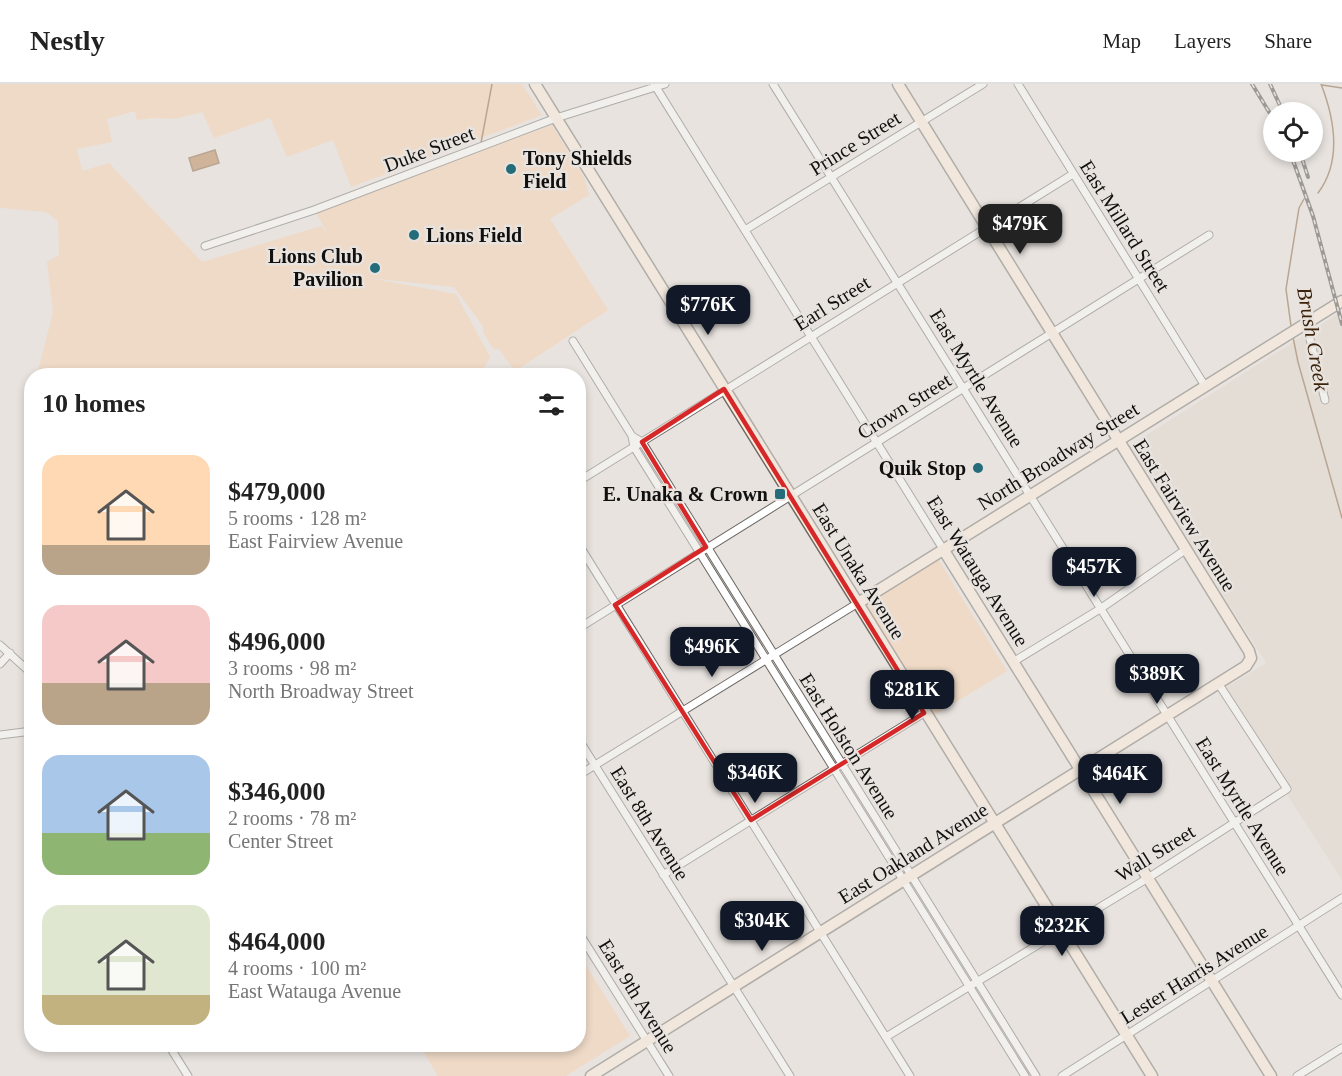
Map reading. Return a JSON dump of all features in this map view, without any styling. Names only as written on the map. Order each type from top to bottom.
[{"type":"main road","name":"East Unaka Avenue","points":[[535,84],[924,713],[1152,1076]]},
{"type":"main road","name":"East Fairview Avenue","points":[[898,84],[1185,550],[1250,651],[1251,658]]},
{"type":"main road","name":"North Broadway Street","points":[[858,603],[1342,301]]},
{"type":"main road","name":"East Watauga Avenue","points":[[944,549],[1271,1076]]},
{"type":"main road","name":"East Oakland Avenue","points":[[591,1076],[1080,768],[1168,716],[1246,666],[1251,658]]},
{"type":"street","name":"Duke Street","points":[[205,246],[314,210],[556,118],[655,85],[665,84]]},
{"type":"street","name":"East Myrtle Avenue","points":[[773,84],[1342,995]]},
{"type":"street","name":"Prince Street","points":[[745,230],[982,84]]},
{"type":"street","name":"East Millard Street","points":[[1018,84],[1205,386]]},
{"type":"street","name":"East Watauga Avenue","points":[[655,85],[944,549]]},
{"type":"street","name":"Earl Street","points":[[586,477],[723,389],[1073,174]]},
{"type":"street","name":"Crown Street","points":[[586,624],[1209,235]]},
{"type":"street","points":[[1303,325],[1325,400]]},
{"type":"street","name":"East Holston Avenue","points":[[573,341],[632,436],[634,447],[703,549]]},
{"type":"street","name":"East Holston Avenue","points":[[632,436],[642,442],[703,549],[837,767],[1036,1076]]},
{"type":"street","points":[[1013,662],[1100,609],[1185,550]]},
{"type":"street","points":[[586,557],[910,1076]]},
{"type":"street","name":"North Broadway Street","points":[[586,770],[858,603]]},
{"type":"street","points":[[0,645],[24,666]]},
{"type":"street","points":[[0,664],[10,653]]},
{"type":"street","name":"Wall Street","points":[[886,1038],[1148,878],[1287,789],[1218,683]]},
{"type":"street","points":[[663,875],[924,713]]},
{"type":"street","points":[[0,735],[24,732]]},
{"type":"street","name":"East 8th Avenue","points":[[586,752],[790,1076]]},
{"type":"street","name":"East Holston Avenue","points":[[907,877],[969,987],[1025,1076]]},
{"type":"street","name":"Lester Harris Avenue","points":[[1062,1076],[1300,927],[1342,898]]},
{"type":"street","name":"East 9th Avenue","points":[[586,944],[669,1076]]},
{"type":"street","points":[[1298,1076],[1342,1048]]},
{"type":"street","points":[[173,1052],[188,1076]]},
{"type":"highlighted area","points":[[724,389],[924,713],[751,820],[615,605],[706,547],[642,442]]},
{"type":"shaded area","points":[[0,84],[522,84],[542,115],[351,187],[333,140],[287,157],[270,118],[214,138],[202,112],[174,119],[137,120],[135,111],[107,119],[112,142],[77,149],[82,171],[109,163],[202,262],[321,226],[327,232],[314,210],[552,125],[584,177],[589,195],[550,219],[608,310],[520,368],[513,368],[498,348],[494,350],[483,332],[483,326],[454,287],[369,278],[456,294],[490,357],[484,368],[39,368],[53,312],[47,262],[59,255],[58,221],[46,212],[0,208]]},
{"type":"shaded area","points":[[215,150],[219,163],[193,171],[189,158]]},
{"type":"shaded area","points":[[1339,313],[1342,325],[1342,880],[1220,691],[1266,663],[1129,446]]},
{"type":"shaded area","points":[[938,559],[1007,671],[930,718],[861,606]]},
{"type":"shaded area","points":[[586,965],[630,1036],[566,1076],[438,1076],[424,1052],[586,1052]]},
{"type":"waterway","points":[[481,143],[492,84]]},
{"type":"waterway","name":"Brush Creek","points":[[1318,193],[1331,168],[1334,140],[1330,112],[1321,84]]},
{"type":"waterway","points":[[1322,85],[1342,88]]},
{"type":"waterway","name":"Brush Creek","points":[[1291,326],[1286,289],[1299,208],[1304,199]]},
{"type":"waterway","name":"Brush Creek","points":[[1293,337],[1342,518]]},
{"type":"railway","points":[[1252,84],[1263,102]]},
{"type":"railway","points":[[1270,84],[1278,102]]},
{"type":"railway","points":[[1294,162],[1313,216],[1342,324]]},
{"type":"railway","points":[[1303,162],[1308,177]]},
{"type":"place","name":"Tony Shields Field","points":[[511,169]]},
{"type":"place","name":"Lions Field","points":[[414,235]]},
{"type":"place","name":"Lions Club Pavilion","points":[[375,268]]},
{"type":"place","name":"Quik Stop","points":[[978,468]]},
{"type":"place","name":"E. Unaka & Crown","points":[[780,494]]}]
